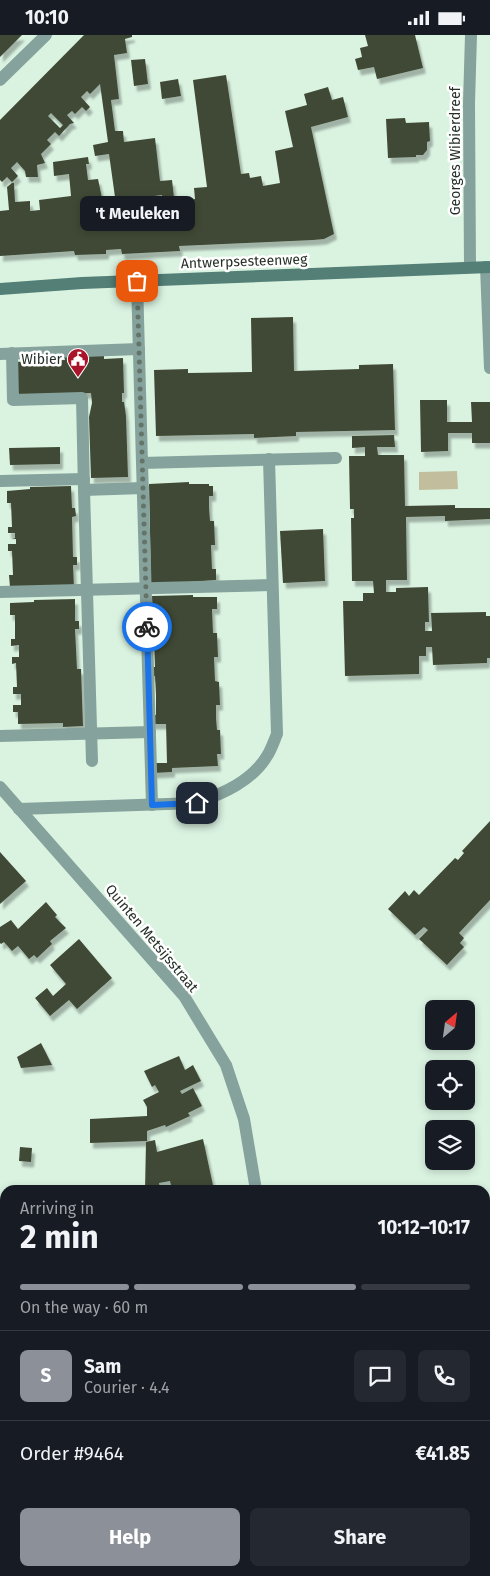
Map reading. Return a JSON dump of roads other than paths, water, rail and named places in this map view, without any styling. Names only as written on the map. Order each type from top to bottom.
[{"type":"main road","name":"Antwerpsesteenweg","points":[[0,289],[137,281],[488,267]]},
{"type":"street","points":[[0,80],[46,35]]},
{"type":"street","name":"Georges Wibierdreef","points":[[470,267],[469,103],[471,35]]},
{"type":"street","points":[[488,267],[490,368]]},
{"type":"street","points":[[137,281],[152,805]]},
{"type":"street","points":[[92,761],[82,398],[13,400],[6,353],[139,349]]},
{"type":"street","points":[[142,463],[336,458]]},
{"type":"street","points":[[19,809],[197,803],[222,793],[249,778],[268,756],[276,734],[269,459]]},
{"type":"street","points":[[0,481],[143,488]]},
{"type":"street","points":[[0,592],[272,585]]},
{"type":"street","points":[[0,736],[150,732]]},
{"type":"street","name":"Quinten Metsijsstraat","points":[[0,787],[165,974],[188,1004],[226,1065],[244,1119],[255,1185]]},
{"type":"place","name":"'t Meuleken","points":[[137,281]]},
{"type":"place","name":"Wibier","points":[[78,378]]}]
